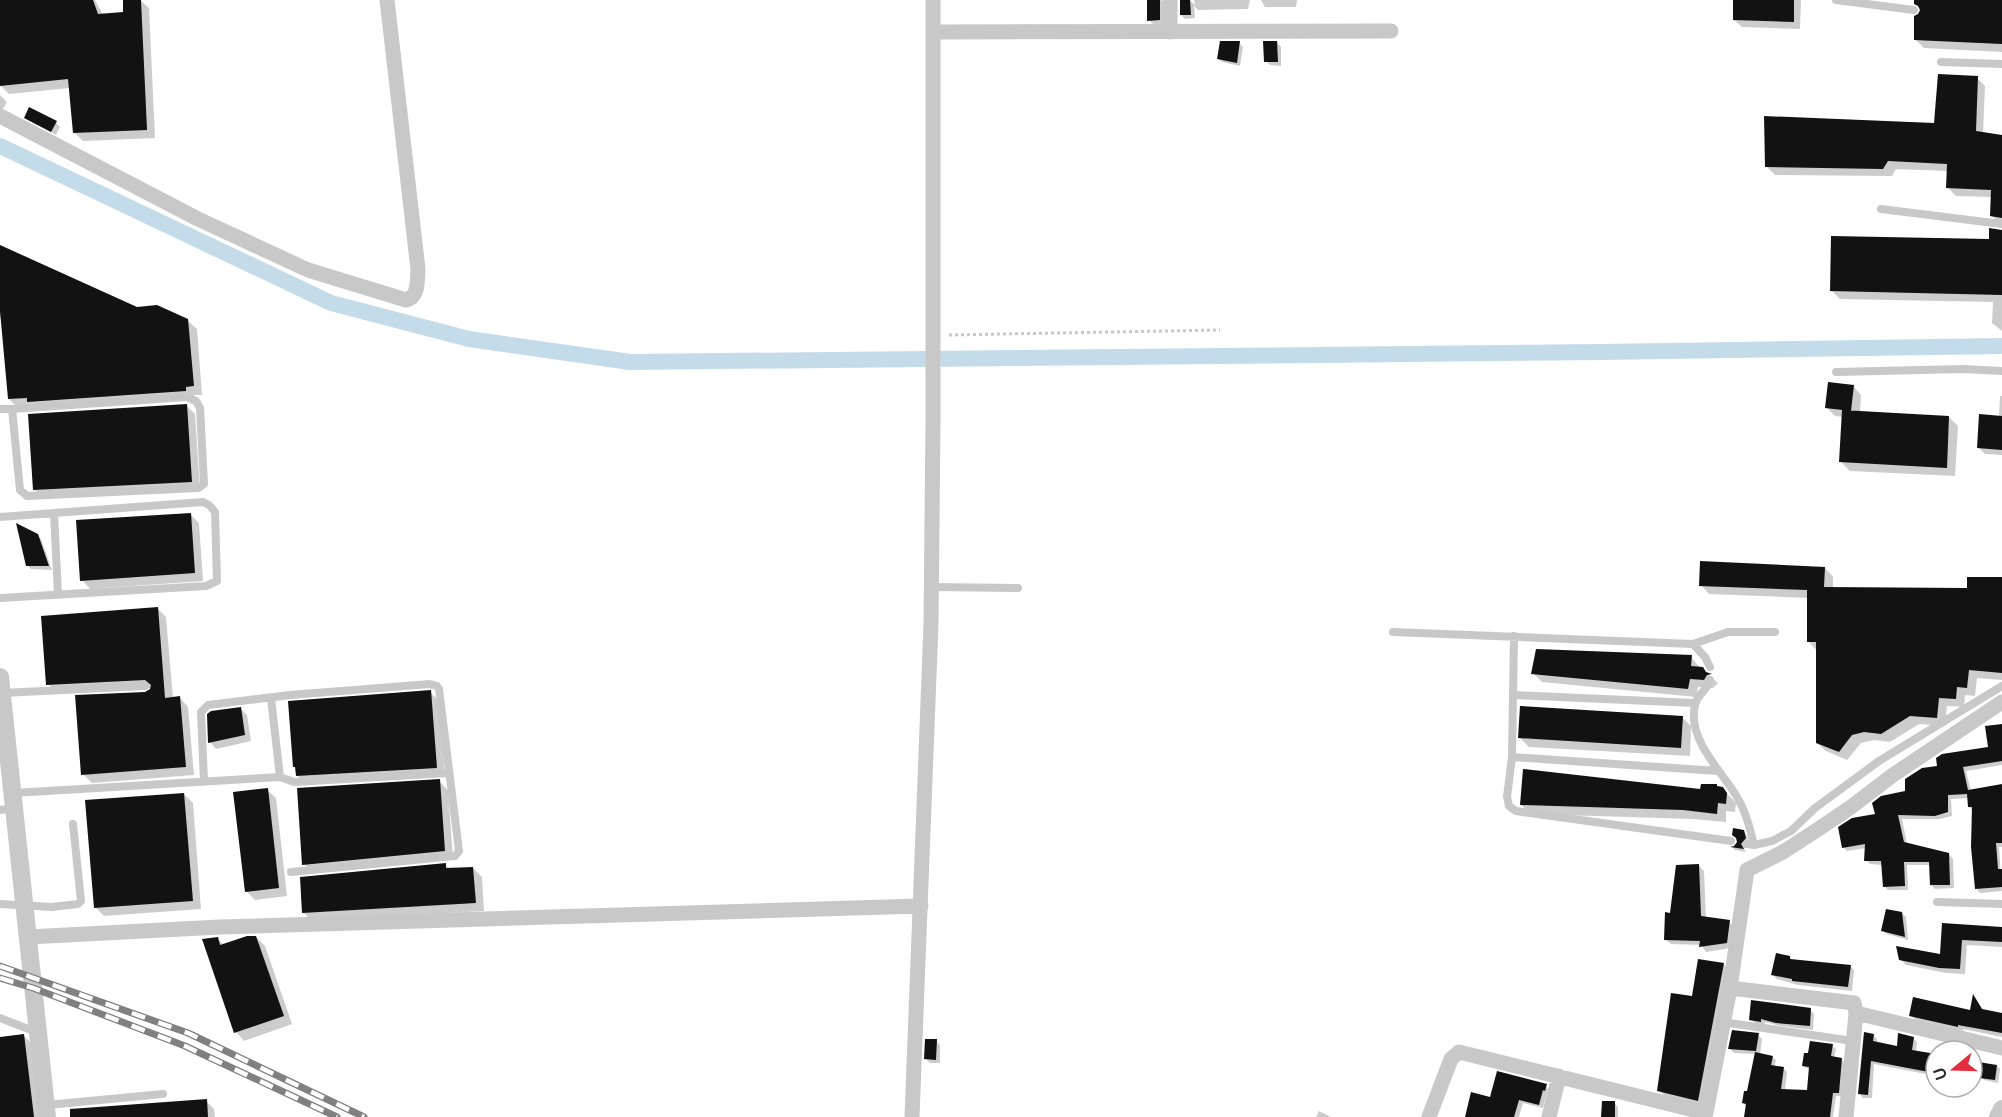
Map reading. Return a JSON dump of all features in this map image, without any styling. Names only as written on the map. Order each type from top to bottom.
[{"type":"street","points":[[0,116],[198,219],[308,270],[406,300],[411,299],[415,293],[418,269],[387,0]]},
{"type":"street","points":[[912,1117],[932,587],[933,0]]},
{"type":"street","points":[[1170,0],[1170,32]]},
{"type":"street","points":[[933,32],[1390,31]]},
{"type":"street","points":[[0,688],[9,804],[28,937],[46,1111]]},
{"type":"street","points":[[1429,1117],[1451,1059],[1459,1052],[1705,1114],[1730,988],[1747,870],[1783,852],[1817,830],[1902,768],[2002,702]]},
{"type":"street","points":[[28,937],[232,926],[921,906]]},
{"type":"street","points":[[1730,988],[1852,1001],[1856,1013],[1846,1117]]},
{"type":"street","points":[[1856,1013],[2002,1048]]},
{"type":"street","points":[[1548,1117],[1559,1076]]},
{"type":"street","points":[[1998,1117],[2002,1109]]},
{"type":"lane","points":[[1836,0],[1914,10]]},
{"type":"lane","points":[[1941,62],[2002,64]]},
{"type":"lane","points":[[1881,209],[2002,224]]},
{"type":"lane","points":[[1836,372],[1963,369],[2002,371]]},
{"type":"lane","points":[[0,409],[187,397],[196,401],[200,408],[204,484],[199,489],[27,496],[20,490],[12,409]]},
{"type":"lane","points":[[0,517],[202,502],[209,505],[215,512],[216,581],[211,585],[0,598]]},
{"type":"lane","points":[[54,513],[58,595]]},
{"type":"lane","points":[[932,587],[1018,588]]},
{"type":"lane","points":[[1393,632],[1693,644],[1728,632],[1775,632]]},
{"type":"lane","points":[[1514,636],[1512,757],[1507,797],[1509,806],[1516,811],[1731,841]]},
{"type":"lane","points":[[1693,644],[1706,657],[1710,667]]},
{"type":"lane","points":[[1710,680],[1709,685],[1695,703],[1693,715],[1695,727],[1718,771],[1739,799],[1748,820],[1750,845],[1772,841],[1791,831],[1815,808],[1879,761],[2002,686]]},
{"type":"lane","points":[[204,781],[201,712],[205,706],[239,700],[430,684],[437,686],[459,851],[455,856],[291,872]]},
{"type":"lane","points":[[0,688],[145,686]]},
{"type":"lane","points":[[1514,695],[1695,703]]},
{"type":"lane","points":[[271,698],[280,777]]},
{"type":"lane","points":[[1512,757],[1718,771]]},
{"type":"lane","points":[[9,804],[204,781],[280,777],[294,782],[448,773]]},
{"type":"lane","points":[[0,904],[52,907],[75,906],[81,901],[73,824]]},
{"type":"lane","points":[[1938,902],[2002,904]]},
{"type":"lane","points":[[0,1018],[38,1032]]},
{"type":"lane","points":[[1722,1022],[1853,1041]]},
{"type":"lane","points":[[46,1111],[163,1094]]},
{"type":"path","points":[[932,337],[1220,330]]},
{"type":"building","points":[[0,0],[93,0],[98,14],[123,12],[123,0],[141,0],[147,130],[73,133],[68,79],[0,86]]},
{"type":"building","points":[[1147,0],[1160,0],[1160,20],[1147,21]]},
{"type":"building","points":[[1180,0],[1190,0],[1191,15],[1180,15]]},
{"type":"building","points":[[1733,0],[1794,0],[1794,22],[1733,20]]},
{"type":"building","points":[[1914,0],[2002,0],[2002,44],[1914,40],[1914,16],[1920,10],[1914,4]]},
{"type":"building","points":[[1220,41],[1240,41],[1237,63],[1217,59]]},
{"type":"building","points":[[1263,41],[1277,41],[1278,62],[1264,62]]},
{"type":"building","points":[[1938,74],[1978,76],[1976,131],[2002,135],[2002,218],[1990,216],[1991,190],[1946,188],[1947,164],[1888,161],[1883,169],[1765,167],[1764,116],[1934,123]]},
{"type":"building","points":[[29,107],[57,121],[51,132],[24,118]]},
{"type":"building","points":[[1989,228],[2002,230],[2002,295],[1830,291],[1831,236],[1989,239]]},
{"type":"building","points":[[0,245],[137,307],[157,305],[188,319],[194,386],[186,387],[186,391],[27,402],[27,398],[8,399],[0,311]]},
{"type":"building","points":[[1828,382],[1854,385],[1851,411],[1825,408]]},
{"type":"building","points":[[187,404],[192,482],[33,490],[28,414]]},
{"type":"building","points":[[1842,410],[1949,416],[1947,468],[1839,462]]},
{"type":"building","points":[[1979,414],[2002,416],[2002,450],[1977,448]]},
{"type":"building","points":[[191,513],[195,573],[80,581],[76,520]]},
{"type":"building","points":[[16,523],[38,534],[49,566],[26,566]]},
{"type":"building","points":[[1700,561],[1825,567],[1824,587],[1967,588],[1967,577],[2002,577],[2002,673],[1969,670],[1967,688],[1957,687],[1956,699],[1939,698],[1937,718],[1910,716],[1881,734],[1864,732],[1852,735],[1839,752],[1816,743],[1816,642],[1807,642],[1807,590],[1699,586]]},
{"type":"building","points":[[158,607],[165,698],[180,696],[186,767],[81,775],[75,695],[145,692],[150,689],[151,685],[145,680],[46,685],[41,616]]},
{"type":"building","points":[[1536,649],[1692,655],[1691,666],[1703,667],[1706,672],[1712,674],[1707,675],[1704,680],[1690,679],[1688,689],[1531,674]]},
{"type":"building","points":[[431,690],[437,768],[296,776],[295,767],[293,767],[288,701]]},
{"type":"building","points":[[1520,706],[1683,716],[1681,748],[1518,738]]},
{"type":"building","points":[[241,707],[245,735],[208,743],[207,714],[211,711]]},
{"type":"building","points":[[2002,724],[2002,761],[1963,767],[1968,790],[2002,784],[2002,843],[1996,843],[1998,869],[2002,869],[2002,887],[1975,889],[1971,847],[1972,807],[1968,807],[1967,794],[1948,795],[1948,812],[1935,816],[1898,815],[1904,842],[1949,853],[1950,885],[1930,885],[1929,862],[1904,862],[1905,886],[1883,887],[1881,861],[1864,861],[1865,844],[1842,848],[1838,827],[1852,818],[1875,814],[1872,803],[1881,796],[1905,791],[1905,779],[1922,768],[1937,766],[1936,758],[1942,754],[1988,747],[1985,726]]},
{"type":"building","points":[[1523,769],[1700,789],[1701,784],[1717,784],[1727,793],[1726,804],[1718,803],[1717,814],[1683,810],[1520,805]]},
{"type":"building","points":[[440,779],[445,851],[302,865],[297,788]]},
{"type":"building","points":[[268,788],[279,888],[245,892],[233,792]]},
{"type":"building","points":[[184,793],[193,901],[94,908],[85,800]]},
{"type":"building","points":[[1733,828],[1744,830],[1746,838],[1741,844],[1744,849],[1730,847],[1737,842],[1732,835]]},
{"type":"building","points":[[446,863],[446,868],[473,867],[476,903],[302,913],[300,877]]},
{"type":"building","points":[[1699,864],[1701,916],[1730,920],[1727,943],[1699,947],[1700,941],[1664,940],[1665,912],[1670,913],[1676,865]]},
{"type":"building","points":[[1886,909],[1902,912],[1905,937],[1881,931]]},
{"type":"building","points":[[1942,923],[2002,927],[2002,942],[1962,940],[1960,969],[1939,968],[1899,960],[1896,946],[1940,954]]},
{"type":"building","points":[[247,936],[256,936],[284,1016],[234,1033],[202,939],[218,937],[220,945]]},
{"type":"building","points":[[1776,953],[1790,956],[1790,959],[1851,965],[1848,987],[1792,981],[1792,979],[1771,975]]},
{"type":"building","points":[[1698,959],[1724,963],[1698,1101],[1657,1091],[1671,993],[1692,996]]},
{"type":"building","points":[[1973,994],[1982,1009],[2002,1013],[2002,1033],[1958,1025],[1958,1027],[1909,1016],[1913,997],[1970,1010]]},
{"type":"building","points":[[1751,1000],[1811,1008],[1810,1026],[1776,1023],[1761,1019],[1761,1022],[1749,1020]]},
{"type":"building","points":[[1732,1030],[1759,1033],[1756,1051],[1728,1049]]},
{"type":"building","points":[[1864,1032],[1874,1034],[1873,1041],[1897,1046],[1898,1033],[1914,1037],[1912,1050],[1924,1052],[1924,1071],[1871,1061],[1868,1095],[1858,1094]]},
{"type":"building","points":[[24,1034],[34,1117],[0,1117],[0,1037]]},
{"type":"building","points":[[925,1039],[937,1039],[936,1060],[924,1059]]},
{"type":"building","points":[[1810,1041],[1833,1044],[1831,1056],[1842,1058],[1839,1093],[1833,1093],[1830,1117],[1744,1117],[1746,1104],[1742,1103],[1744,1091],[1747,1091],[1755,1052],[1773,1056],[1771,1065],[1784,1067],[1781,1089],[1807,1090],[1809,1067],[1802,1066],[1804,1053],[1808,1053]]},
{"type":"building","points":[[1984,1063],[1997,1065],[1995,1080],[1984,1079]]},
{"type":"building","points":[[1497,1071],[1547,1084],[1539,1105],[1519,1100],[1514,1117],[1465,1117],[1471,1092],[1490,1097]]},
{"type":"building","points":[[207,1099],[208,1117],[70,1117],[70,1109]]},
{"type":"building","points":[[1602,1101],[1615,1101],[1615,1117],[1601,1117]]},
{"type":"waterway","points":[[0,146],[331,303],[469,339],[630,362],[2002,346]]},
{"type":"railway","points":[[0,966],[188,1033],[364,1117]]},
{"type":"railway","points":[[0,978],[33,988],[185,1046],[337,1117]]}]
